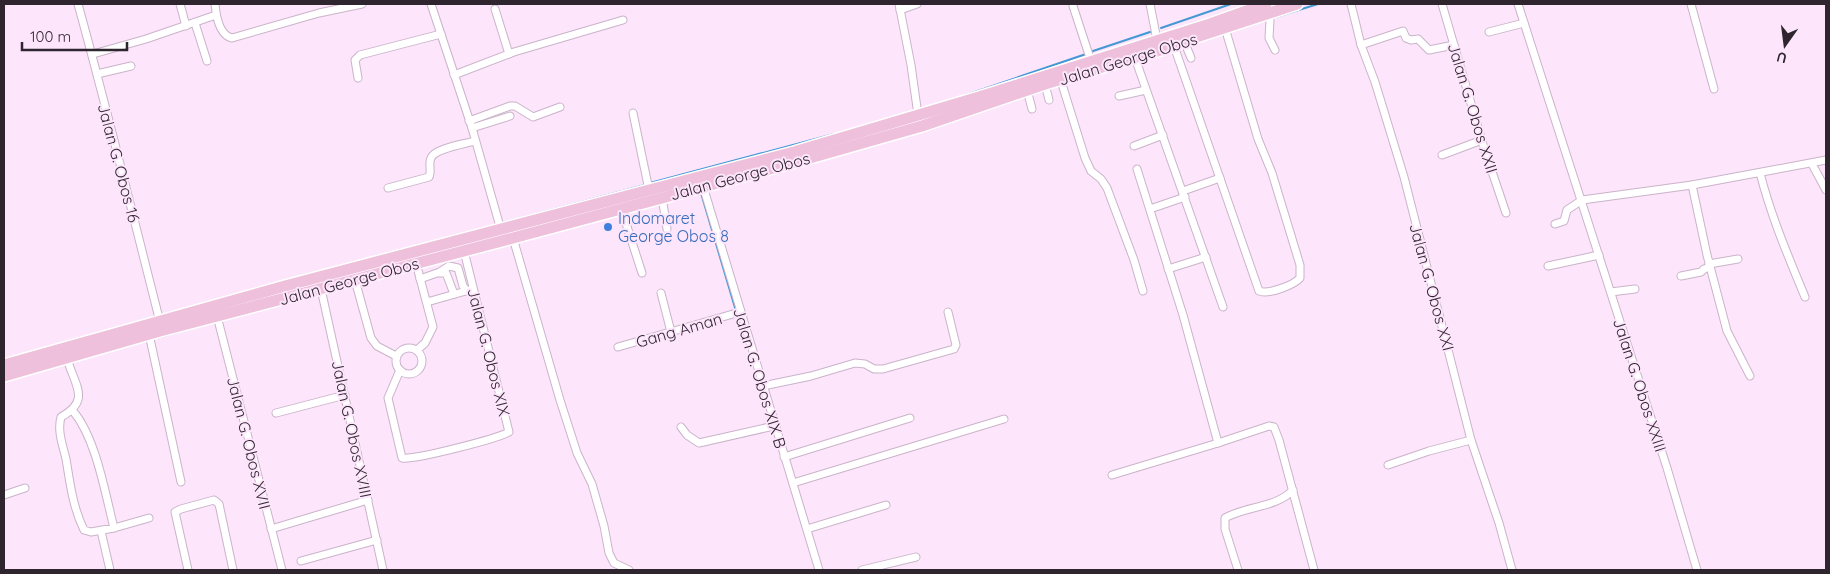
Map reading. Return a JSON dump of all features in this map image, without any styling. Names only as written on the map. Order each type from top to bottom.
[{"type":"main road","name":"Jalan George Obos","points":[[4,365],[285,286],[794,152],[979,97],[1210,24],[1267,9],[1297,4]]},
{"type":"main road","name":"Jalan George Obos","points":[[4,376],[217,316],[321,289],[356,283],[416,263],[465,254],[514,241],[621,208],[922,126],[1026,90],[1135,58],[1226,28],[1267,9]]},
{"type":"street","name":"Jalan G. Obos 16","points":[[78,4],[93,54],[160,322]]},
{"type":"street","points":[[180,4],[186,26]]},
{"type":"street","points":[[215,4],[216,15],[223,33],[227,37],[232,38],[319,13],[362,4]]},
{"type":"street","points":[[432,4],[501,230]]},
{"type":"street","points":[[917,4],[899,7],[918,115]]},
{"type":"street","points":[[1150,4],[1157,40]]},
{"type":"street","name":"Jalan G. Obos XXI","points":[[1351,4],[1361,45],[1375,82],[1404,177],[1471,440],[1512,570]]},
{"type":"street","name":"Jalan G. Obos XXII","points":[[1442,4],[1482,140],[1506,213]]},
{"type":"street","name":"Jalan G. Obos XXIII","points":[[1518,4],[1667,468],[1697,570]]},
{"type":"street","points":[[1691,4],[1714,89]]},
{"type":"street","points":[[1073,6],[1091,61]]},
{"type":"street","points":[[495,9],[509,54]]},
{"type":"street","points":[[1267,9],[1270,20],[1270,38],[1275,50]]},
{"type":"street","points":[[93,54],[216,15]]},
{"type":"street","points":[[454,75],[509,54],[623,20]]},
{"type":"street","points":[[195,23],[207,61]]},
{"type":"street","points":[[1489,32],[1524,23]]},
{"type":"street","points":[[1179,43],[1220,178],[1259,291],[1267,293],[1297,282],[1300,278],[1300,265],[1272,173],[1258,139],[1226,28]]},
{"type":"street","points":[[1361,45],[1403,31],[1408,39],[1418,39],[1430,51],[1454,45]]},
{"type":"street","points":[[358,78],[355,60],[360,55],[441,34]]},
{"type":"street","points":[[1179,43],[1191,58]]},
{"type":"street","points":[[1135,58],[1223,307]]},
{"type":"street","points":[[97,74],[131,66]]},
{"type":"street","points":[[1061,80],[1085,158],[1091,171],[1101,179],[1107,188],[1132,252],[1143,291]]},
{"type":"street","points":[[1045,84],[1049,100]]},
{"type":"street","points":[[1026,90],[1032,109]]},
{"type":"street","points":[[1119,96],[1146,90]]},
{"type":"street","points":[[470,125],[510,106],[514,106],[533,117],[560,106]]},
{"type":"street","points":[[633,113],[649,190]]},
{"type":"street","points":[[470,125],[510,116]]},
{"type":"street","points":[[1134,146],[1163,135]]},
{"type":"street","points":[[1442,155],[1482,140]]},
{"type":"street","points":[[388,188],[429,177],[431,173],[430,160],[433,155],[440,150],[475,141]]},
{"type":"street","points":[[1555,224],[1564,221],[1570,207],[1582,200],[1692,186],[1826,160]]},
{"type":"street","points":[[1812,164],[1826,190]]},
{"type":"street","points":[[1137,169],[1183,315],[1218,443]]},
{"type":"street","points":[[1760,173],[1767,200],[1805,297]]},
{"type":"street","points":[[1150,210],[1220,178]]},
{"type":"street","name":"Jalan G. Obos XIX B","points":[[703,186],[819,570]]},
{"type":"street","points":[[1692,186],[1727,331],[1750,376]]},
{"type":"street","points":[[662,197],[667,229]]},
{"type":"street","points":[[621,208],[642,272]]},
{"type":"street","points":[[514,241],[577,453],[592,484],[604,526],[609,553],[614,563],[629,570]]},
{"type":"street","name":"Jalan G. Obos XIX","points":[[400,370],[388,398],[401,457],[404,459],[447,450],[509,432],[470,290],[465,254]]},
{"type":"street","points":[[1548,266],[1599,255]]},
{"type":"street","points":[[1168,270],[1206,257]]},
{"type":"street","points":[[1681,276],[1701,272],[1710,266],[1738,259]]},
{"type":"street","points":[[416,263],[433,326],[425,343],[418,350]]},
{"type":"street","points":[[440,273],[448,266],[458,268],[463,286],[470,290]]},
{"type":"street","points":[[420,279],[444,272],[447,274],[454,294]]},
{"type":"street","points":[[356,283],[371,338],[377,346],[396,356]]},
{"type":"street","name":"Jalan G. Obos XVIII","points":[[321,289],[384,570]]},
{"type":"street","points":[[1611,292],[1635,289]]},
{"type":"street","points":[[427,302],[470,290]]},
{"type":"street","points":[[661,293],[671,332]]},
{"type":"street","name":"Gang Aman","points":[[618,347],[740,312]]},
{"type":"street","points":[[764,386],[811,376],[855,363],[865,364],[874,369],[883,369],[954,349],[956,345],[948,312]]},
{"type":"street","name":"Jalan G. Obos XVII","points":[[217,316],[282,570]]},
{"type":"street","points":[[149,334],[181,482]]},
{"type":"street","points":[[408,347],[418,350],[422,360],[419,369],[410,374],[400,370],[396,364],[396,356],[408,347]]},
{"type":"street","points":[[67,358],[80,396],[73,411],[61,417],[59,424],[69,484],[79,520],[84,530],[91,532],[101,531],[149,518]]},
{"type":"street","points":[[276,412],[345,395]]},
{"type":"street","points":[[73,411],[82,424],[94,453],[114,528]]},
{"type":"street","points":[[784,457],[910,418]]},
{"type":"street","points":[[793,482],[1004,418]]},
{"type":"street","points":[[682,427],[687,435],[699,443],[774,426]]},
{"type":"street","points":[[1112,475],[1269,426],[1274,428],[1279,440],[1314,570]]},
{"type":"street","points":[[1388,465],[1429,451],[1471,440]]},
{"type":"street","points":[[4,495],[24,488]]},
{"type":"street","points":[[1238,570],[1225,529],[1224,518],[1283,499],[1293,490]]},
{"type":"street","points":[[188,570],[176,512],[214,500],[219,504],[234,570]]},
{"type":"street","points":[[271,529],[368,500]]},
{"type":"street","points":[[807,529],[886,506]]},
{"type":"street","points":[[101,531],[110,570]]},
{"type":"street","points":[[301,561],[377,540]]},
{"type":"street","points":[[862,570],[916,557]]},
{"type":"waterway","points":[[1161,28],[1231,4]]},
{"type":"waterway","points":[[1276,17],[1318,4]]},
{"type":"waterway","points":[[1090,52],[1150,32]]},
{"type":"waterway","points":[[963,96],[1086,54]]},
{"type":"waterway","points":[[650,183],[834,134]]},
{"type":"waterway","points":[[401,250],[645,185]]},
{"type":"waterway","points":[[700,193],[736,311]]},
{"type":"waterway","points":[[737,315],[746,339]]},
{"type":"waterway","points":[[156,338],[196,327]]},
{"type":"waterway","points":[[767,408],[771,425]]},
{"type":"place","name":"Indomaret George Obos 8","points":[[608,227]]}]
